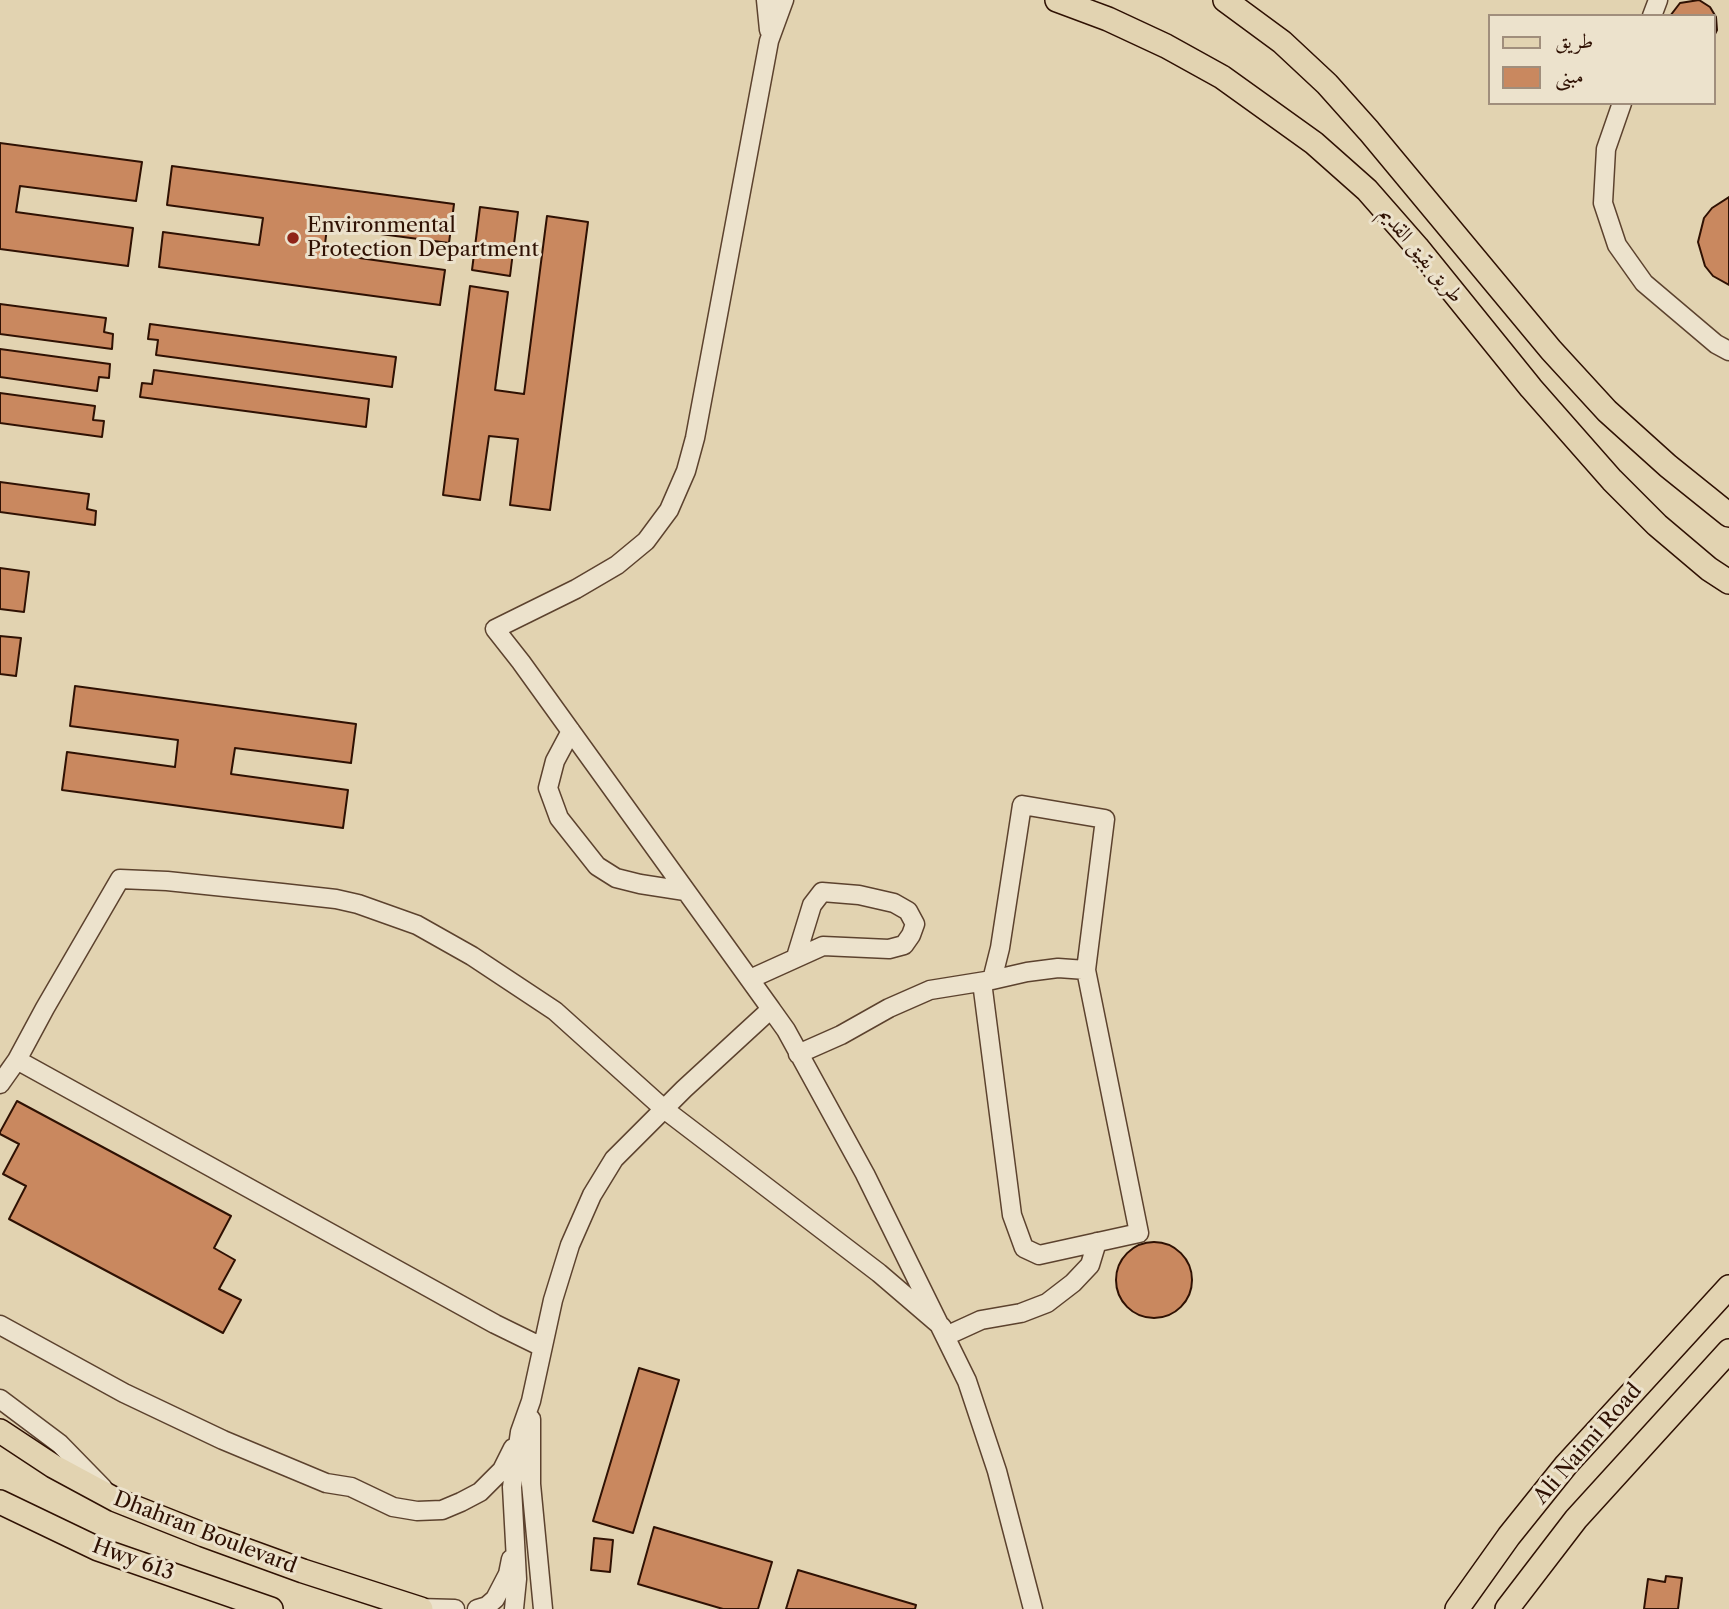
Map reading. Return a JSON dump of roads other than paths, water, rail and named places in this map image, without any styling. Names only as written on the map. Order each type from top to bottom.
[{"type":"main road","name":"طريق بقيق القديم","points":[[1057,0],[1108,19],[1166,46],[1222,78],[1314,143],[1367,190],[1531,388],[1612,480],[1657,525],[1709,569],[1729,582]]},
{"type":"main road","name":"طريق بقيق القديم","points":[[1225,0],[1282,42],[1327,84],[1551,350],[1606,411],[1729,515]]},
{"type":"main road","name":"Ali Naimi Road","points":[[1457,1609],[1509,1536],[1566,1465],[1729,1287]]},
{"type":"main road","name":"Ali Naimi Road","points":[[1507,1609],[1576,1518],[1729,1351]]},
{"type":"main road","name":"Dhahran Boulevard","points":[[0,1432],[52,1466],[116,1500],[303,1571],[420,1609]]},
{"type":"main road","name":"Hwy 613","points":[[4,1506],[97,1549],[271,1609]]},
{"type":"street","points":[[766,0],[769,41]]},
{"type":"street","points":[[784,0],[769,41],[695,438],[686,471],[668,510],[646,541],[617,565],[576,589],[495,629],[771,1009],[865,1174],[967,1381],[997,1471],[1033,1609]]},
{"type":"street","points":[[1621,105],[1606,149],[1603,203],[1617,246],[1644,283],[1716,344],[1729,351]]},
{"type":"street","points":[[571,731],[555,761],[548,788],[559,818],[597,866],[616,878],[685,891]]},
{"type":"street","points":[[1022,805],[1105,819],[1086,970],[1139,1233],[1039,1255],[1024,1248],[1012,1215],[987,981],[1000,948],[1022,805]]},
{"type":"street","points":[[0,1084],[17,1060],[120,879],[167,881],[336,899],[417,925],[472,956],[555,1011],[664,1109],[879,1273],[944,1331]]},
{"type":"street","points":[[750,979],[823,946],[888,949],[904,944],[915,924],[908,911],[894,903],[859,895],[822,892],[813,905],[796,957]]},
{"type":"street","points":[[798,1054],[930,990],[1058,968],[1086,970]]},
{"type":"street","points":[[0,1325],[124,1393],[223,1440],[326,1483],[351,1487],[394,1507],[417,1511],[442,1510],[480,1492],[502,1470],[531,1402],[553,1300],[570,1245],[592,1195],[614,1159],[771,1009]]},
{"type":"street","points":[[17,1060],[542,1347]]},
{"type":"street","points":[[944,1331],[981,1320],[1021,1313],[1047,1303],[1073,1283],[1090,1265],[1097,1242]]},
{"type":"street","points":[[0,1399],[60,1444],[116,1500]]},
{"type":"street","points":[[531,1402],[531,1485],[543,1609]]},
{"type":"street","points":[[514,1609],[517,1580],[512,1487],[520,1432]]},
{"type":"street","points":[[477,1609],[487,1606],[503,1587],[511,1560],[514,1531]]},
{"type":"street","points":[[541,1583],[552,1609]]},
{"type":"street","points":[[420,1609],[455,1609]]},
{"type":"place","name":"Environmental Protection Department","points":[[293,238]]}]
